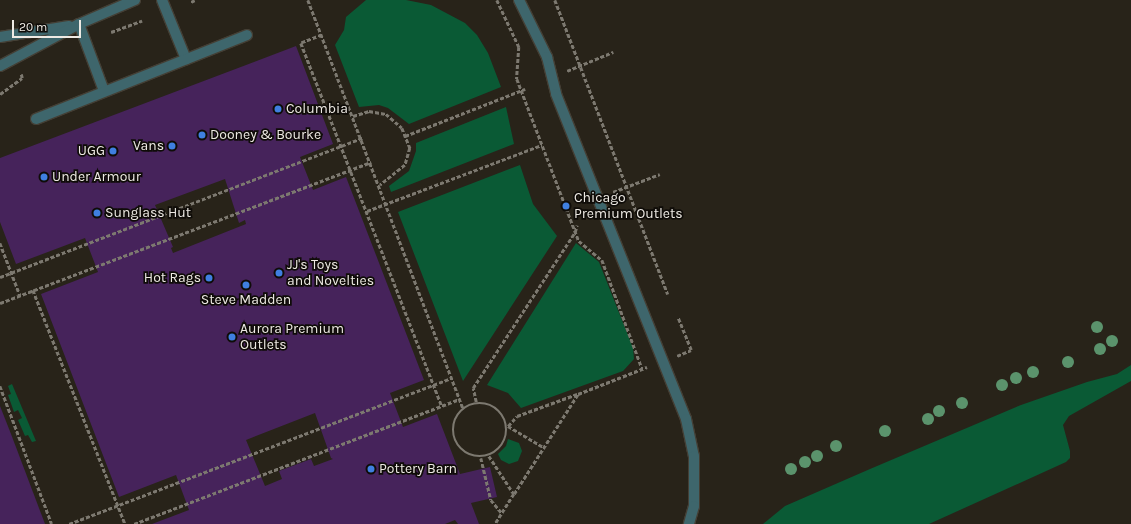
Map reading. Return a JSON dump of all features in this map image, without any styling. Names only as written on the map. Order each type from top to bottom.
[{"type":"lane","points":[[0,66],[79,24],[135,0]]},
{"type":"lane","points":[[162,0],[186,59]]},
{"type":"lane","points":[[519,0],[547,57],[556,94],[686,419],[694,456],[694,506],[690,524]]},
{"type":"lane","points":[[0,37],[79,24]]},
{"type":"lane","points":[[79,24],[104,91]]},
{"type":"lane","points":[[36,119],[247,35]]},
{"type":"path","points":[[191,2],[195,0]]},
{"type":"path","points":[[308,0],[380,185],[463,408]]},
{"type":"path","points":[[496,0],[521,52],[517,79],[523,90],[575,232],[579,241],[602,260],[642,368]]},
{"type":"path","points":[[555,0],[668,294]]},
{"type":"path","points":[[112,32],[142,21]]},
{"type":"path","points":[[322,35],[301,43],[442,406]]},
{"type":"path","points":[[567,71],[614,52]]},
{"type":"path","points":[[0,94],[22,78],[19,68]]},
{"type":"path","points":[[405,136],[523,90]]},
{"type":"path","points":[[353,116],[369,112],[386,114],[402,128],[410,148],[405,165],[380,185]]},
{"type":"path","points":[[0,277],[362,138]]},
{"type":"path","points":[[367,211],[542,145]]},
{"type":"path","points":[[0,303],[371,162]]},
{"type":"path","points":[[614,192],[660,174]]},
{"type":"path","points":[[476,402],[473,388],[575,232],[576,225]]},
{"type":"path","points":[[0,243],[20,295]]},
{"type":"path","points":[[33,290],[125,524]]},
{"type":"path","points":[[677,356],[691,350],[678,317]]},
{"type":"path","points":[[543,447],[508,426],[502,413],[491,404],[476,402],[463,408],[455,419],[453,432],[457,445],[468,454],[481,458],[489,456],[504,444],[508,426],[517,416],[647,367]]},
{"type":"path","points":[[69,524],[434,386],[451,378]]},
{"type":"path","points":[[0,386],[52,524]]},
{"type":"path","points":[[495,524],[578,394]]},
{"type":"path","points":[[134,524],[460,399]]},
{"type":"path","points":[[489,456],[514,494]]},
{"type":"path","points":[[481,458],[491,500],[502,513]]},
{"type":"green space","points":[[366,0],[406,0],[431,5],[465,23],[477,35],[488,53],[501,87],[409,124],[388,108],[379,105],[359,107],[335,45],[344,30],[346,17]]},
{"type":"green space","points":[[506,107],[514,144],[391,192],[389,186],[409,171],[416,151],[416,143]]},
{"type":"green space","points":[[520,165],[533,204],[557,236],[463,381],[398,212]]},
{"type":"green space","points":[[576,243],[599,262],[633,348],[634,359],[623,371],[521,408],[508,393],[487,385]]},
{"type":"green space","points":[[1131,365],[1131,381],[1069,416],[1063,425],[1070,451],[1070,458],[1066,462],[929,524],[763,524],[785,506],[870,469],[1021,405],[1087,382],[1117,374]]},
{"type":"green space","points":[[12,384],[36,441],[32,442],[28,435],[25,436],[18,420],[22,418],[18,410],[14,412],[8,395],[11,394],[8,386]]},
{"type":"green space","points":[[508,439],[519,443],[522,451],[518,461],[509,464],[501,460],[498,454],[506,446]]},
{"type":"building","points":[[296,46],[333,144],[300,157],[313,190],[346,177],[424,380],[390,393],[403,427],[437,414],[460,474],[490,467],[497,497],[471,503],[479,524],[458,524],[455,520],[445,524],[152,524],[189,510],[176,475],[119,497],[41,294],[98,272],[85,238],[16,264],[0,222],[0,158]],"holes":[[[225,179],[239,223],[245,220],[246,224],[173,253],[171,248],[173,247],[155,205]],[[315,413],[331,458],[333,459],[314,466],[311,459],[279,471],[282,479],[265,486],[246,440]]]},
{"type":"building","points":[[0,406],[11,434],[45,524],[0,524]]},
{"type":"place","name":"Columbia","points":[[278,109]]},
{"type":"place","name":"Dooney & Bourke","points":[[202,135]]},
{"type":"place","name":"Vans","points":[[172,146]]},
{"type":"place","name":"UGG","points":[[113,151]]},
{"type":"place","name":"Under Armour","points":[[44,177]]},
{"type":"place","name":"Chicago Premium Outlets","points":[[566,206]]},
{"type":"place","name":"Sunglass Hut","points":[[97,213]]},
{"type":"place","name":"JJ's Toys and Novelties","points":[[279,273]]},
{"type":"place","name":"Hot Rags","points":[[209,278]]},
{"type":"place","name":"Steve Madden","points":[[246,285]]},
{"type":"place","name":"Aurora Premium Outlets","points":[[232,337]]},
{"type":"place","name":"Pottery Barn","points":[[371,469]]}]
